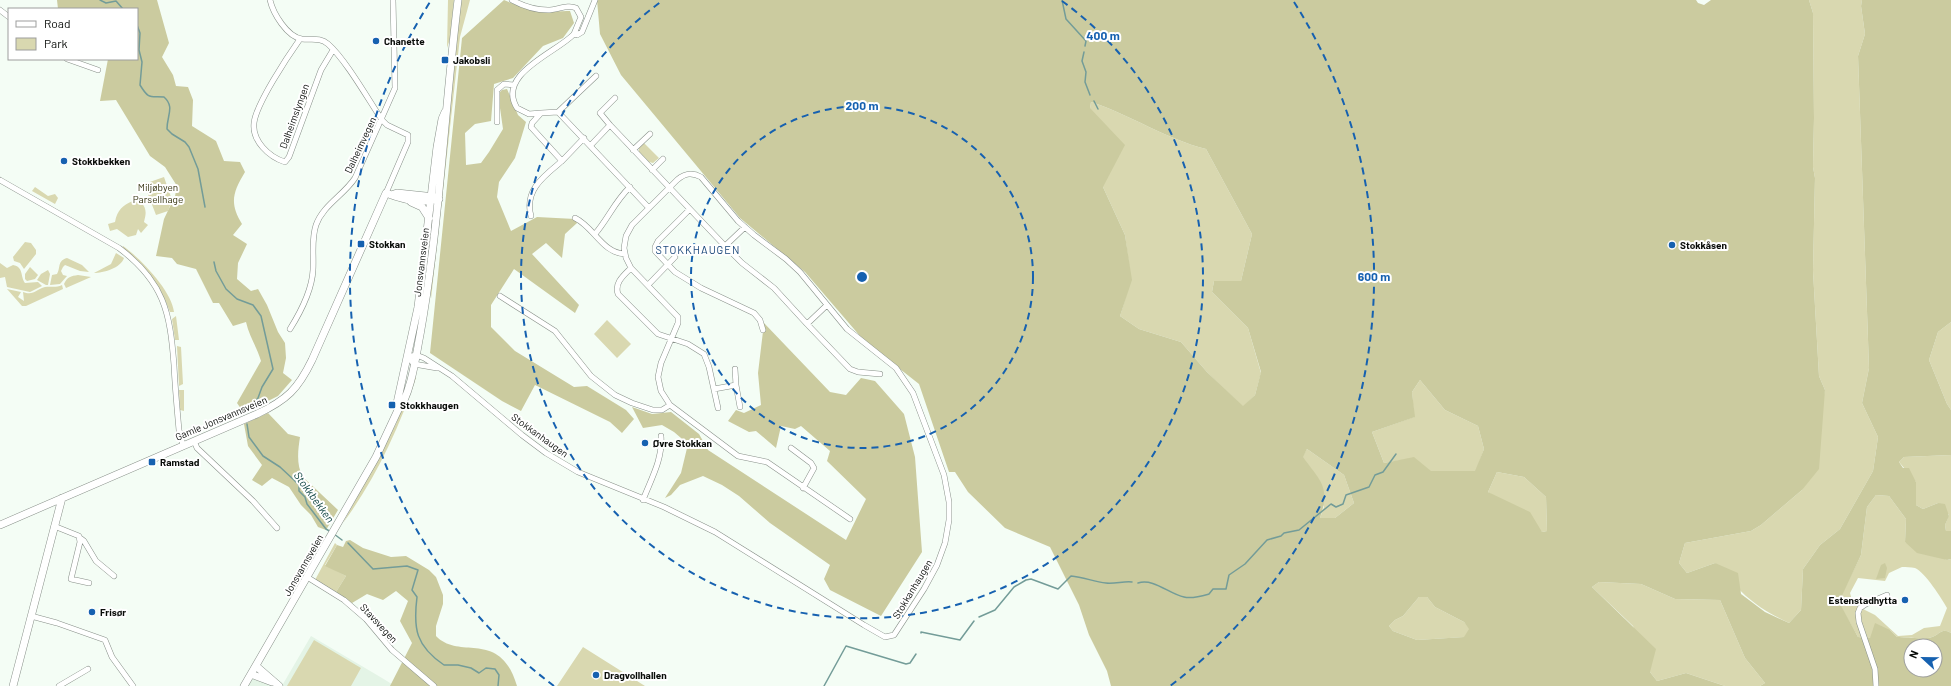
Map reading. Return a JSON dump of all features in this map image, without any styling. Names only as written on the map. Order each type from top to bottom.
[{"type":"main road","name":"Jonsvannsveien","points":[[244,686],[378,452],[398,410],[402,405],[414,364],[427,297],[434,199],[447,120],[445,112],[458,0]]},
{"type":"main road","points":[[388,194],[397,193],[434,199]]},
{"type":"main road","points":[[388,194],[396,198],[434,199]]},
{"type":"main road","name":"Gamle Jonsvannsveien","points":[[0,525],[270,408],[284,400],[296,388],[312,360],[388,194]]},
{"type":"main road","points":[[408,199],[422,207],[429,218]]},
{"type":"main road","name":"Jonsvannsveien","points":[[398,410],[397,403],[408,357],[419,299],[429,218],[434,199]]},
{"type":"main road","points":[[13,686],[62,498]]},
{"type":"main road","points":[[256,666],[273,682]]},
{"type":"main road","points":[[251,674],[280,686]]},
{"type":"street","points":[[270,0],[272,10],[282,25],[300,38],[317,38],[328,44],[334,50],[382,120],[387,125],[405,133],[409,138],[388,194]]},
{"type":"street","name":"Dalheimvegen","points":[[290,329],[297,321],[312,280],[313,240],[316,224],[322,213],[346,191],[355,178],[395,88],[396,79],[393,0]]},
{"type":"street","points":[[512,0],[522,5],[539,9],[554,10],[571,7],[576,8],[581,16],[574,34],[568,40],[528,67],[514,85],[513,99],[517,108],[530,114],[558,112],[596,76]]},
{"type":"street","points":[[574,34],[577,35],[582,32],[595,0]]},
{"type":"street","points":[[0,10],[8,16]]},
{"type":"street","name":"Dalheimslyngen","points":[[300,38],[266,95],[254,124],[257,140],[269,155],[278,160],[285,162],[289,157],[321,70],[334,50]]},
{"type":"street","points":[[70,60],[98,70]]},
{"type":"street","points":[[497,122],[495,97],[497,90],[504,84],[514,85]]},
{"type":"street","points":[[615,98],[600,113],[689,210],[742,263],[774,288],[850,369],[858,372],[880,374]]},
{"type":"street","points":[[558,112],[591,145],[649,208]]},
{"type":"street","points":[[541,113],[532,123],[532,129],[562,161]]},
{"type":"street","points":[[591,145],[610,125]]},
{"type":"street","points":[[633,150],[650,134]]},
{"type":"street","points":[[531,216],[529,204],[532,191],[584,138]]},
{"type":"street","points":[[652,170],[664,159]]},
{"type":"street","name":"Stokkanhaugen","points":[[416,355],[428,360],[437,368],[462,384],[546,453],[584,475],[643,500],[664,507],[715,532],[883,636],[890,637],[896,633],[924,589],[942,554],[950,520],[947,488],[944,475],[915,399],[904,378],[891,364],[847,329],[791,263],[744,227],[698,175],[691,173],[684,175],[668,188],[629,230],[624,242],[625,254],[631,268],[676,314],[678,323],[661,363],[658,377],[661,391],[670,405],[738,456],[767,462],[850,520]]},
{"type":"street","points":[[0,180],[119,248],[136,262],[148,276],[162,299],[170,324],[179,430],[183,445]]},
{"type":"street","points":[[595,234],[604,224],[618,199],[630,187]]},
{"type":"street","points":[[689,210],[655,245],[655,251],[667,266],[697,286],[754,313],[760,320],[763,330]]},
{"type":"street","points":[[575,218],[595,234],[609,249],[625,254]]},
{"type":"street","points":[[725,246],[744,227]]},
{"type":"street","points":[[648,285],[675,257]]},
{"type":"street","points":[[631,268],[618,283],[618,294],[656,333],[665,338],[672,338],[696,348],[704,354],[708,362],[718,408]]},
{"type":"street","points":[[500,296],[555,331],[591,376],[615,395],[653,410],[662,410],[670,405]]},
{"type":"street","points":[[807,324],[827,305]]},
{"type":"street","points":[[414,364],[408,357],[416,355]]},
{"type":"street","name":"Stokkanhaugen","points":[[414,364],[437,368]]},
{"type":"street","points":[[735,369],[740,407]]},
{"type":"street","points":[[714,389],[736,385]]},
{"type":"street","points":[[643,500],[656,468],[661,450],[661,436]]},
{"type":"street","points":[[194,441],[197,448],[253,501],[277,528]]},
{"type":"street","points":[[791,448],[811,462],[814,468],[803,488]]},
{"type":"street","points":[[54,526],[76,533],[84,540],[93,557],[114,576]]},
{"type":"street","points":[[80,538],[71,579],[90,583]]},
{"type":"street","name":"Stavsvegen","points":[[307,577],[344,600],[366,619],[392,650],[434,686]]},
{"type":"street","points":[[1876,686],[1873,663],[1858,619],[1858,613],[1862,606],[1887,595]]},
{"type":"street","points":[[31,616],[57,623],[104,640],[112,657],[133,686]]},
{"type":"street","points":[[58,686],[88,669]]},
{"type":"shaded area","points":[[311,636],[395,686],[244,686],[256,666],[283,684]]},
{"type":"green space","points":[[57,0],[157,0],[169,43],[162,57],[173,75],[176,86],[188,87],[193,100],[192,126],[216,141],[224,161],[240,162],[245,172],[235,192],[234,198],[235,210],[242,224],[233,235],[247,244],[238,263],[237,279],[251,291],[258,289],[267,305],[278,332],[285,343],[286,358],[283,373],[292,380],[278,396],[244,413],[237,403],[261,361],[246,322],[233,326],[219,303],[213,303],[196,269],[177,264],[172,258],[156,256],[164,219],[175,196],[177,186],[165,167],[150,156],[116,100],[100,101],[108,60],[138,60],[138,8],[58,8]]},
{"type":"green space","points":[[448,0],[454,0],[450,39],[447,48]]},
{"type":"green space","points":[[461,0],[470,0],[460,37],[431,299],[430,288]]},
{"type":"green space","points":[[504,0],[536,10],[570,11],[574,23],[563,38],[543,46],[513,78],[494,84],[491,121],[475,124],[465,133],[466,165],[481,163],[503,129],[498,94],[502,90],[507,89],[518,115],[526,122],[515,158],[499,182],[497,197],[511,231],[537,217],[575,219],[577,223],[565,234],[562,258],[546,243],[532,254],[579,305],[575,313],[514,269],[491,305],[491,327],[515,351],[574,387],[587,386],[626,410],[634,419],[622,433],[610,422],[535,385],[521,411],[502,401],[430,353],[462,38]]},
{"type":"green space","points":[[597,0],[1696,0],[1698,3],[1704,5],[1711,0],[1809,0],[1813,13],[1813,167],[1815,178],[1813,271],[1819,376],[1825,390],[1819,469],[1802,490],[1761,525],[1751,531],[1685,543],[1679,563],[1687,573],[1715,563],[1738,573],[1741,594],[1765,612],[1789,623],[1801,610],[1803,569],[1820,545],[1840,529],[1873,471],[1878,437],[1862,403],[1869,368],[1858,56],[1865,34],[1861,6],[1862,0],[1951,0],[1951,322],[1938,332],[1929,360],[1947,404],[1951,410],[1951,455],[1904,457],[1899,462],[1903,468],[1909,468],[1916,482],[1916,505],[1923,509],[1938,503],[1945,504],[1949,516],[1945,525],[1946,531],[1951,531],[1951,559],[1947,560],[1917,553],[1905,542],[1906,519],[1889,496],[1876,495],[1867,507],[1861,555],[1839,602],[1858,637],[1870,638],[1875,623],[1890,630],[1897,637],[1915,638],[1903,638],[1903,678],[1943,678],[1943,638],[1929,638],[1943,631],[1948,631],[1951,633],[1951,686],[1760,686],[1765,683],[1745,658],[1720,600],[1675,599],[1641,584],[1599,582],[1592,587],[1656,649],[1650,672],[1657,681],[1686,673],[1725,686],[1111,686],[1107,671],[1089,635],[1079,605],[1050,547],[1005,528],[968,492],[955,472],[949,472],[919,384],[860,336],[805,272],[740,218],[621,75],[600,34]],"holes":[[[1091,102],[1120,113],[1191,145],[1206,149],[1252,234],[1241,281],[1214,281],[1212,292],[1248,328],[1261,372],[1255,395],[1243,406],[1207,372],[1181,342],[1139,329],[1120,316],[1132,280],[1125,235],[1103,187],[1125,145],[1090,108]],[[1420,380],[1445,410],[1478,426],[1484,449],[1475,471],[1431,471],[1414,457],[1384,463],[1372,432],[1415,417],[1412,392]],[[1307,449],[1344,475],[1354,503],[1335,518],[1320,518],[1323,507],[1324,491],[1319,478],[1303,457]],[[1497,472],[1524,477],[1546,497],[1547,531],[1542,532],[1530,512],[1488,492]],[[1419,597],[1427,597],[1435,607],[1464,622],[1469,629],[1464,637],[1417,640],[1393,631],[1389,626],[1395,620],[1403,616]]]},
{"type":"green space","points":[[1809,0],[1862,0],[1861,6],[1865,34],[1858,56],[1869,368],[1862,403],[1878,437],[1873,471],[1840,529],[1820,545],[1803,569],[1801,610],[1789,623],[1766,611],[1748,598],[1732,583],[1715,563],[1687,573],[1679,563],[1685,543],[1751,531],[1761,525],[1802,490],[1825,390],[1819,376],[1813,271],[1815,178],[1813,167],[1813,13]]},
{"type":"green space","points":[[1091,102],[1120,113],[1191,145],[1206,149],[1252,234],[1241,281],[1214,281],[1212,292],[1248,328],[1261,373],[1255,395],[1243,407],[1207,372],[1181,342],[1139,329],[1120,316],[1131,280],[1125,235],[1103,187],[1090,108]]},
{"type":"green space","points":[[644,143],[659,158],[653,163],[649,162],[639,152],[639,148]]},
{"type":"green space","name":"Miljøbyen Parsellhage","points":[[164,177],[172,200],[168,211],[156,215],[144,184]]},
{"type":"green space","points":[[35,187],[48,196],[55,194],[58,198],[55,204],[32,191]]},
{"type":"green space","points":[[133,201],[144,205],[146,212],[144,222],[148,225],[141,233],[138,229],[136,235],[128,237],[117,229],[110,231],[108,224],[115,222],[117,214],[121,208]]},
{"type":"green space","points":[[25,242],[31,243],[36,250],[36,254],[24,269],[20,263],[14,261],[13,257]]},
{"type":"green space","points":[[123,246],[138,258],[161,285],[168,295],[174,312],[170,312],[162,293],[145,268],[122,248]]},
{"type":"green space","points":[[116,253],[124,258],[119,265],[107,271],[94,273],[111,264]]},
{"type":"green space","points":[[67,258],[82,265],[89,272],[80,271],[65,265],[61,271],[63,275],[67,276],[60,284],[50,285],[52,275],[57,274],[60,263]]},
{"type":"green space","points":[[0,263],[7,268],[13,265],[19,268],[25,283],[38,282],[42,286],[30,292],[7,287],[5,277],[0,278]]},
{"type":"green space","points":[[30,267],[38,275],[35,279],[27,281],[25,279],[25,274]]},
{"type":"green space","points":[[48,270],[50,274],[48,285],[46,285],[37,280],[41,274]]},
{"type":"green space","points":[[78,275],[91,277],[66,288],[64,284],[66,280],[71,276]]},
{"type":"green space","points":[[62,285],[63,289],[26,306],[22,306],[7,289],[21,292],[18,297],[24,301],[23,292],[32,293],[45,287],[56,287]]},
{"type":"green space","points":[[176,316],[179,340],[175,340],[172,319]]},
{"type":"green space","points":[[607,320],[631,344],[617,358],[594,334]]},
{"type":"green space","points":[[1951,322],[1951,410],[1947,404],[1929,360],[1938,332]]},
{"type":"green space","points":[[764,323],[830,392],[846,395],[861,378],[875,381],[904,414],[915,457],[922,552],[881,616],[830,590],[824,579],[830,565],[770,523],[739,496],[722,485],[703,476],[680,485],[671,495],[665,498],[681,473],[688,444],[674,432],[662,425],[643,428],[632,407],[652,414],[671,412],[699,434],[708,450],[846,540],[866,499],[827,461],[830,451],[801,426],[795,429],[781,426],[776,448],[756,431],[749,432],[728,421],[736,410],[744,413],[761,405],[758,373]]},
{"type":"green space","points":[[177,346],[181,347],[183,384],[179,386]]},
{"type":"green space","points":[[412,377],[416,378],[394,435],[366,489],[343,523],[396,424]]},
{"type":"green space","points":[[1420,380],[1445,410],[1478,426],[1484,449],[1476,471],[1430,471],[1414,458],[1384,463],[1372,432],[1414,417],[1412,392]]},
{"type":"green space","points":[[179,390],[184,390],[184,411],[180,410]]},
{"type":"green space","points":[[268,413],[288,434],[300,437],[298,462],[303,477],[338,510],[326,530],[318,527],[311,515],[301,505],[289,487],[272,478],[262,486],[252,480],[262,465],[248,446],[244,424]]},
{"type":"green space","points":[[1307,449],[1344,475],[1354,503],[1335,518],[1320,518],[1324,507],[1302,457]]},
{"type":"green space","points":[[1951,455],[1951,531],[1946,531],[1945,525],[1949,515],[1938,503],[1923,509],[1916,505],[1916,482],[1899,462],[1904,457]]},
{"type":"green space","points":[[1497,472],[1524,477],[1546,497],[1547,531],[1542,532],[1488,492]]},
{"type":"green space","points":[[1876,495],[1889,496],[1906,519],[1905,542],[1947,560],[1951,559],[1951,633],[1948,631],[1943,631],[1929,638],[1915,638],[1897,637],[1890,630],[1870,638],[1858,637],[1838,602],[1861,555],[1867,507]],"holes":[[[1902,567],[1910,567],[1919,570],[1924,575],[1947,608],[1940,626],[1924,628],[1912,635],[1898,636],[1875,615],[1853,604],[1850,593],[1858,578],[1885,581],[1889,573]]]},
{"type":"green space","points":[[350,540],[363,548],[391,557],[406,556],[429,570],[436,577],[443,595],[443,604],[436,626],[436,636],[446,643],[490,651],[501,657],[510,668],[517,686],[390,686],[412,643],[400,621],[408,601],[396,591],[383,600],[367,594],[352,603],[336,592],[346,576],[325,566],[337,545],[343,547],[346,541]]},
{"type":"green space","points":[[335,543],[337,545],[325,565],[346,576],[336,592],[315,580]]},
{"type":"green space","points":[[1885,563],[1887,568],[1885,578],[1876,579],[1881,565]]},
{"type":"green space","points":[[1599,582],[1641,584],[1675,599],[1720,600],[1745,658],[1765,683],[1760,686],[1725,686],[1686,673],[1657,681],[1650,672],[1633,626],[1592,587]]},
{"type":"green space","points":[[1419,597],[1427,597],[1435,607],[1464,622],[1470,629],[1465,637],[1417,640],[1393,631],[1389,626],[1395,620],[1403,616]]},
{"type":"green space","points":[[314,640],[361,668],[351,686],[287,686]]},
{"type":"green space","points":[[583,647],[645,686],[557,686]]},
{"type":"waterway","name":"Stokkbekken","points":[[100,0],[106,3],[116,1],[122,8]]},
{"type":"waterway","points":[[1062,0],[1066,19],[1086,41],[1085,46]]},
{"type":"waterway","name":"Stokkbekken","points":[[138,28],[140,33],[139,50],[142,62],[140,85],[148,95],[153,97],[164,97],[169,104],[170,112],[167,129],[185,142],[189,147],[198,169],[205,207]]},
{"type":"waterway","points":[[1084,52],[1082,61],[1086,72],[1085,82],[1090,95]]},
{"type":"waterway","points":[[1094,101],[1098,109]]},
{"type":"waterway","name":"Stokkbekken","points":[[214,262],[216,271],[226,289],[237,299],[253,305],[261,316],[273,369],[262,387],[258,398],[251,407]]},
{"type":"waterway","name":"Stokkbekken","points":[[247,424],[249,437],[263,456],[280,467],[299,485],[299,491],[305,497],[307,504],[326,529],[331,532]]},
{"type":"waterway","points":[[1138,583],[1144,582],[1156,584],[1187,598],[1209,594],[1213,589],[1226,589],[1229,575],[1245,564],[1267,540],[1281,536],[1284,533],[1299,530],[1331,504],[1336,507],[1343,504],[1346,495],[1369,487],[1375,475],[1383,472],[1396,454]]},
{"type":"waterway","name":"Stokkbekken","points":[[334,534],[342,540]]},
{"type":"waterway","name":"Stokkbekken","points":[[348,543],[373,569],[407,566],[418,570],[412,590],[417,597],[416,628],[422,644],[427,651],[444,665],[458,665],[471,668],[479,673],[486,668],[495,669],[499,675],[498,686]]},
{"type":"waterway","points":[[979,617],[995,610],[1014,587],[1026,580],[1031,579],[1058,589],[1071,576],[1106,583],[1132,582]]},
{"type":"waterway","points":[[921,633],[960,640],[974,621]]},
{"type":"waterway","points":[[824,686],[846,646],[906,664],[910,663],[916,654]]},
{"type":"place","name":"Chanette","points":[[376,41]]},
{"type":"place","name":"Jakobsli","points":[[445,60]]},
{"type":"place","name":"Stokkbekken","points":[[64,161]]},
{"type":"place","name":"Stokkan","points":[[361,244]]},
{"type":"place","name":"Stokkåsen","points":[[1672,245]]},
{"type":"place","name":"Stokkhaugen","points":[[392,405]]},
{"type":"place","name":"Øvre Stokkan","points":[[645,443]]},
{"type":"place","name":"Ramstad","points":[[152,462]]},
{"type":"place","name":"Estenstadhytta","points":[[1905,600]]},
{"type":"place","name":"Frisør","points":[[92,612]]},
{"type":"place","name":"Dragvollhallen","points":[[596,675]]},
{"type":"district","name":"STOKKHAUGEN","points":[[698,250]]}]
